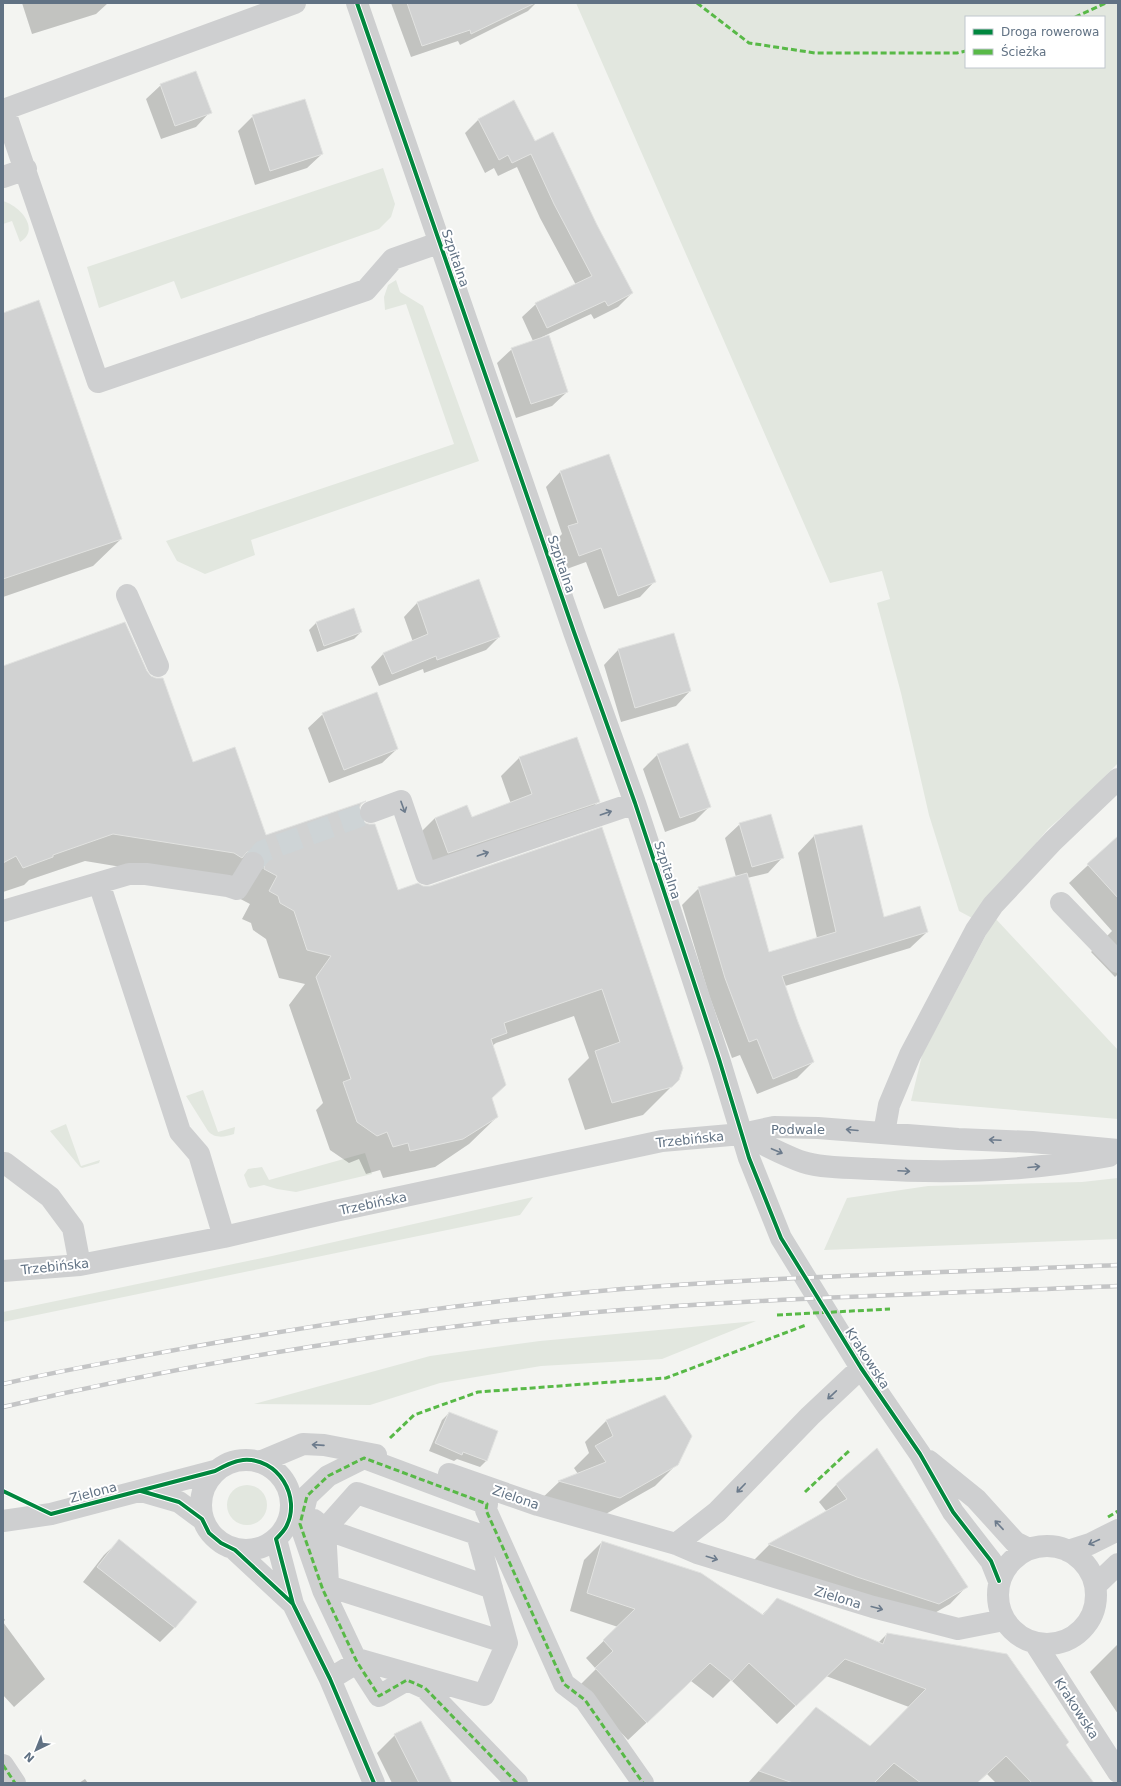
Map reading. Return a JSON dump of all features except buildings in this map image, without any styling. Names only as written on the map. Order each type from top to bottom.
[{"type":"street","points":[[295,3],[4,109],[26,169],[98,382],[366,290],[393,259],[441,242]]},
{"type":"street","name":"Szpitalna","points":[[357,3],[441,242],[574,632],[635,802],[742,1134]]},
{"type":"street","points":[[3,177],[26,169]]},
{"type":"street","points":[[127,595],[158,666]]},
{"type":"street","points":[[884,1133],[889,1105],[910,1055],[976,930],[993,905],[1053,841],[1118,779]]},
{"type":"street","points":[[371,812],[401,800],[426,874],[635,802]]},
{"type":"street","points":[[3,911],[129,874],[146,874],[228,886],[237,889],[253,863]]},
{"type":"street","points":[[99,883],[180,1132],[199,1154],[224,1237]]},
{"type":"street","points":[[1062,903],[1118,962]]},
{"type":"street","name":"Podwale","points":[[742,1134],[774,1127],[818,1128],[1032,1142],[1118,1150]]},
{"type":"street","name":"Podwale","points":[[742,1134],[804,1162],[844,1168],[924,1172],[988,1170],[1070,1164],[1118,1154]]},
{"type":"street","name":"Trzebińska","points":[[3,1272],[80,1265],[224,1237],[335,1211],[662,1140],[742,1134]]},
{"type":"street","name":"Krakowska","points":[[742,1134],[748,1158],[782,1238],[861,1368],[920,1454],[953,1512],[991,1561],[1000,1581]]},
{"type":"street","points":[[3,1164],[6,1163],[50,1196],[74,1228],[80,1265]]},
{"type":"street","points":[[676,1544],[717,1512],[810,1416],[861,1368]]},
{"type":"street","name":"Zielona","points":[[260,1462],[303,1444],[324,1445],[419,1464],[538,1505],[676,1544],[697,1553],[873,1607],[958,1628],[1004,1620]]},
{"type":"street","points":[[295,1506],[356,1451]]},
{"type":"street","name":"Krakowska","points":[[920,1454],[976,1499],[1015,1542],[1029,1549]]},
{"type":"street","points":[[236,1550],[251,1551],[263,1547],[276,1539],[286,1527],[295,1506],[328,1476],[364,1458],[487,1504],[486,1510],[564,1684],[585,1700],[643,1783]]},
{"type":"street","points":[[202,1519],[201,1499],[205,1484],[215,1471],[229,1463],[244,1460],[260,1462],[274,1469],[285,1481],[295,1506],[322,1590],[379,1696],[407,1680],[426,1688],[517,1783]]},
{"type":"street","name":"Zielona","points":[[3,1521],[51,1514],[215,1471]]},
{"type":"street","points":[[140,1491],[179,1502],[202,1519],[209,1532],[215,1538],[221,1543],[236,1550],[293,1604]]},
{"type":"street","points":[[330,1679],[359,1661],[484,1695],[507,1643],[477,1534],[357,1493],[325,1529],[328,1586],[359,1661]]},
{"type":"street","points":[[295,1506],[325,1529],[492,1588]]},
{"type":"street","points":[[1068,1551],[1090,1544],[1118,1530]]},
{"type":"street","points":[[276,1539],[293,1604],[330,1679],[374,1783]]},
{"type":"street","points":[[1052,1546],[1068,1551],[1082,1561],[1091,1574],[1095,1586],[1095,1605],[1089,1620],[1080,1632],[1066,1641],[1051,1644],[1035,1643],[1023,1638],[1012,1631],[1004,1620],[998,1599],[1000,1581],[1010,1562],[1029,1549],[1052,1546]]},
{"type":"street","points":[[1095,1586],[1118,1564]]},
{"type":"street","points":[[328,1586],[507,1643]]},
{"type":"street","name":"Krakowska","points":[[1035,1643],[1118,1772]]},
{"type":"street","points":[[3,1765],[15,1783]]},
{"type":"shaded area","points":[[576,3],[1118,3],[1118,763],[1088,794],[1048,829],[1037,842],[1040,848],[974,919],[959,911],[929,815],[901,693],[877,603],[890,599],[882,571],[830,583]]},
{"type":"shaded area","points":[[383,168],[395,204],[391,217],[379,229],[181,299],[174,281],[99,308],[87,267]]},
{"type":"shaded area","points":[[3,201],[16,208],[26,218],[29,231],[26,237],[20,242],[12,221],[3,224]]},
{"type":"shaded area","points":[[396,280],[400,292],[423,306],[479,461],[251,540],[255,555],[205,574],[177,561],[166,541],[454,444],[406,304],[385,310],[384,297],[388,285]]},
{"type":"shaded area","points":[[995,918],[1118,1050],[1118,1119],[911,1101],[922,1055]]},
{"type":"shaded area","points":[[203,1090],[218,1132],[235,1127],[234,1134],[217,1136],[208,1131],[186,1096]]},
{"type":"shaded area","points":[[66,1124],[81,1166],[100,1160],[99,1163],[82,1168],[80,1167],[50,1131]]},
{"type":"shaded area","points":[[365,1153],[372,1174],[296,1192],[264,1185],[250,1188],[244,1175],[248,1169],[262,1167],[269,1180]]},
{"type":"shaded area","points":[[1118,1178],[1118,1239],[824,1250],[847,1198],[928,1186],[1082,1182]]},
{"type":"shaded area","points":[[533,1197],[520,1215],[3,1322],[3,1312],[272,1256]]},
{"type":"shaded area","points":[[756,1321],[662,1359],[541,1366],[440,1383],[370,1405],[254,1404],[430,1356],[540,1341]]},
{"type":"shaded area","points":[[247,1485],[255,1487],[261,1491],[265,1497],[267,1505],[265,1513],[261,1519],[255,1523],[247,1525],[239,1523],[233,1519],[229,1513],[227,1505],[229,1497],[233,1491],[239,1487]]},
{"type":"tunnel","points":[[253,863],[263,851],[371,812]]},
{"type":"railway","points":[[3,1384],[51,1373],[250,1337],[356,1320],[515,1299],[622,1289],[746,1281],[1118,1265]]},
{"type":"railway","points":[[3,1407],[124,1380],[246,1357],[369,1338],[492,1322],[570,1314],[727,1303],[883,1295],[1118,1286]]},
{"type":"marked path","points":[[697,3],[749,43],[815,53],[957,53],[965,51]]},
{"type":"marked path","points":[[1077,16],[1106,3]]},
{"type":"marked path","points":[[777,1315],[890,1309]]},
{"type":"marked path","points":[[390,1438],[414,1415],[478,1392],[666,1378],[806,1325]]},
{"type":"marked path","points":[[805,1492],[850,1450]]},
{"type":"marked path","points":[[517,1783],[425,1688],[407,1680],[379,1696],[357,1662],[323,1590],[300,1524],[307,1496],[328,1476],[364,1458],[487,1504],[486,1510],[564,1684],[585,1700],[643,1783]]},
{"type":"marked path","points":[[1108,1517],[1118,1511]]},
{"type":"marked path","points":[[3,1765],[15,1783]]},
{"type":"cycle path","points":[[357,3],[574,632],[635,803],[719,1059],[749,1158],[781,1238],[861,1368],[920,1454],[953,1512],[991,1561],[999,1581]]},
{"type":"cycle path","points":[[3,1491],[51,1514],[215,1471],[229,1464],[243,1460],[256,1461],[267,1465],[276,1472],[284,1481],[289,1492],[291,1503],[290,1515],[286,1527],[276,1539],[293,1604],[330,1679],[374,1783]]},
{"type":"cycle path","points":[[141,1491],[179,1502],[202,1519],[209,1533],[221,1543],[235,1550],[292,1603]]}]
